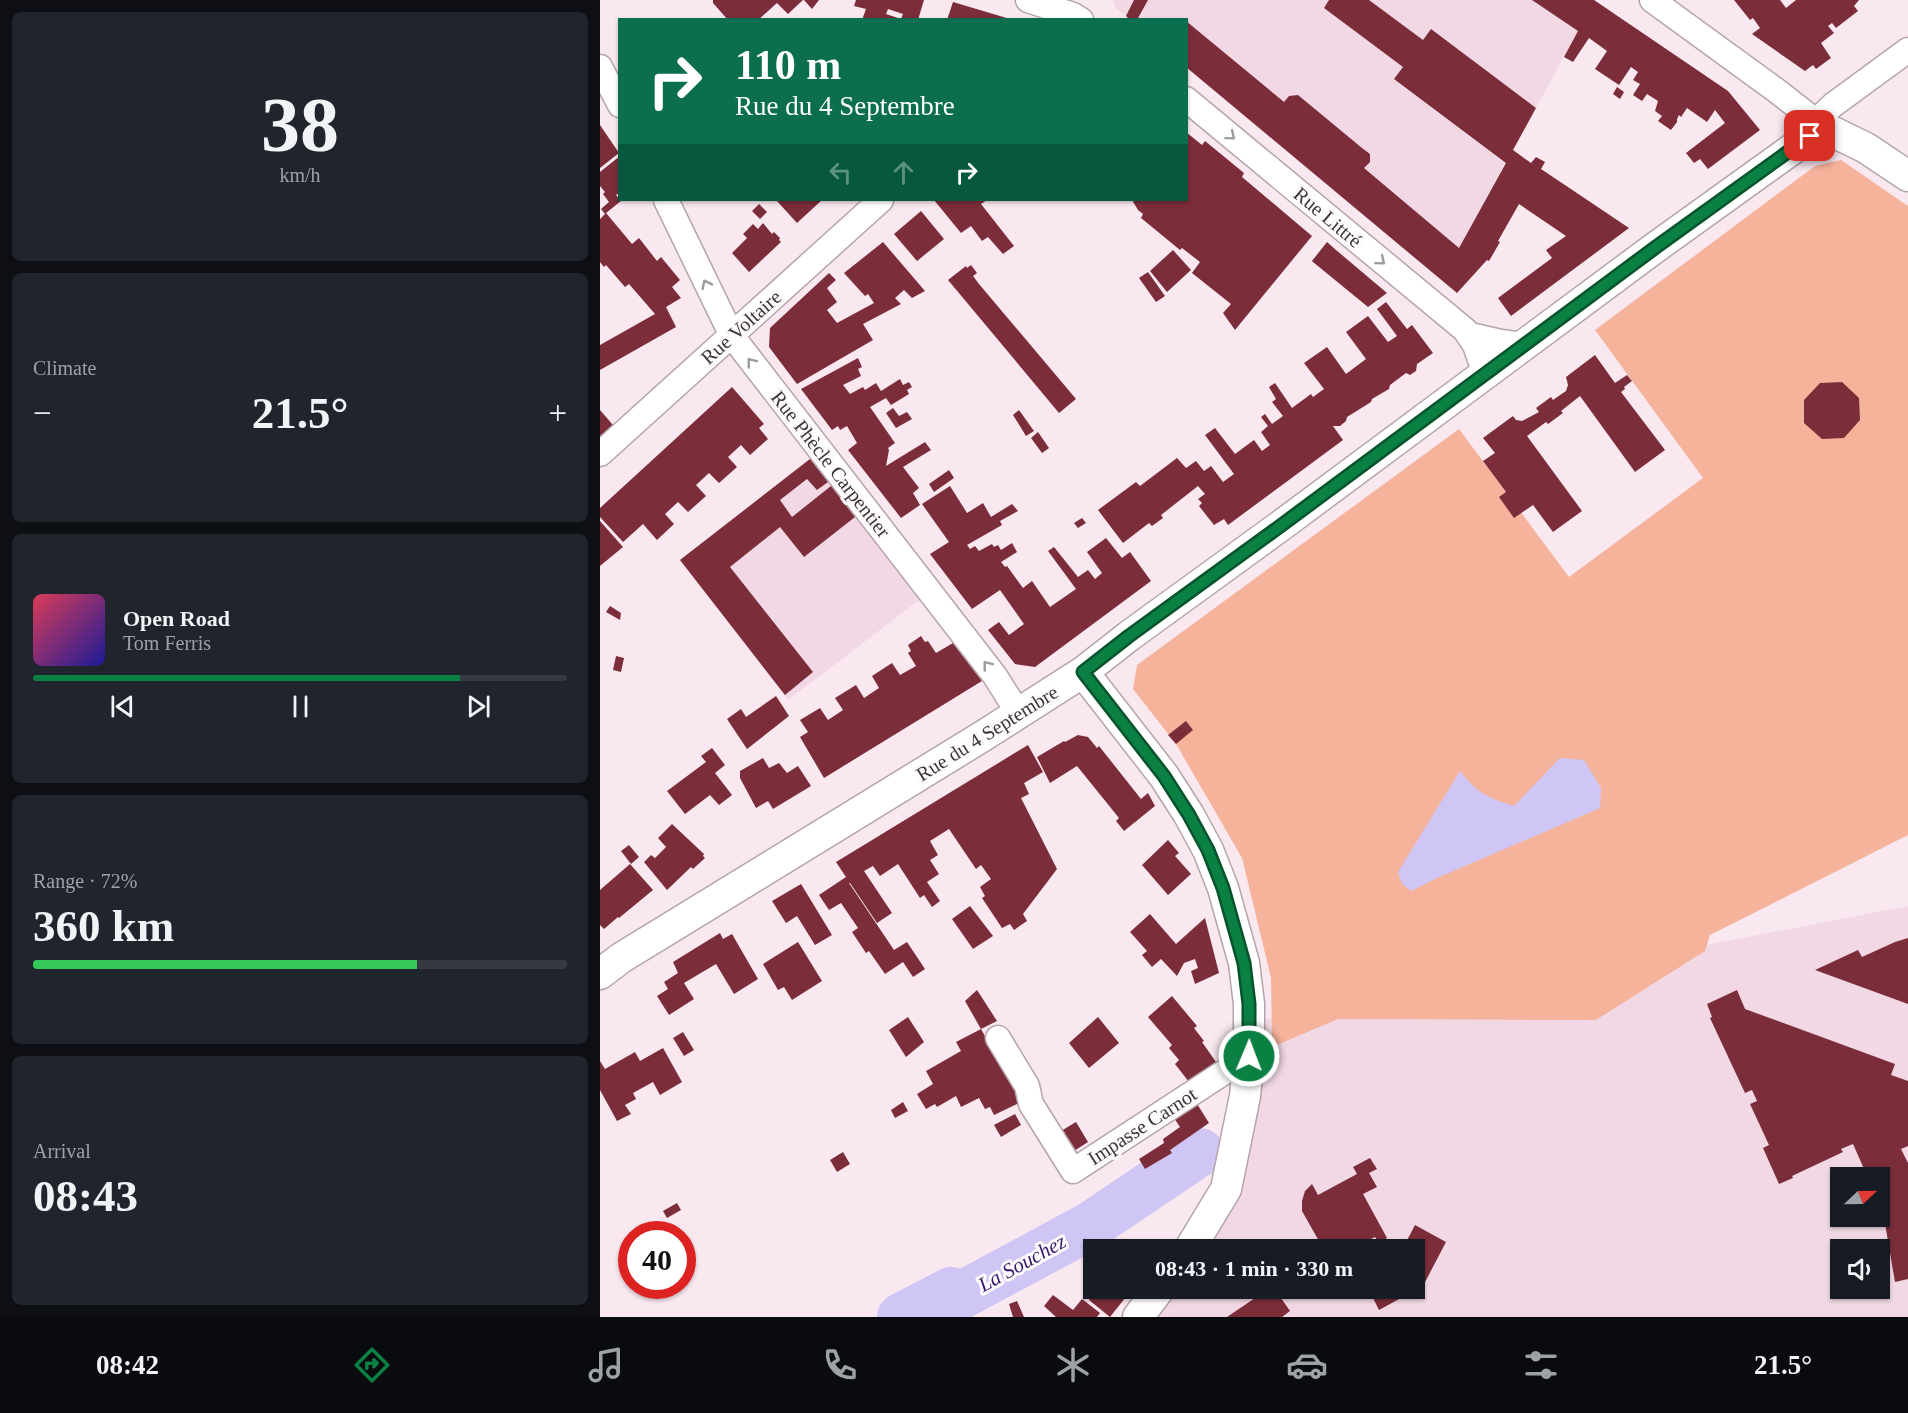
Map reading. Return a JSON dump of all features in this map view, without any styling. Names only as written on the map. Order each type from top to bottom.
[{"type":"street","points":[[1028,0],[1076,13]]},
{"type":"street","points":[[1652,0],[1819,124],[1866,148],[1908,176]]},
{"type":"street","points":[[1819,124],[1833,105],[1908,50]]},
{"type":"street","points":[[600,68],[618,101]]},
{"type":"street","name":"Rue Littré","points":[[1188,101],[1470,335],[1485,374]]},
{"type":"street","name":"Rue du 4 Septembre","points":[[600,974],[621,958],[1019,714],[1083,672],[1138,629],[1526,345],[1819,124]]},
{"type":"street","name":"Rue Phècle Carpentier","points":[[666,201],[732,336],[995,676],[1019,714]]},
{"type":"street","name":"Rue Voltaire","points":[[600,454],[880,201]]},
{"type":"street","name":"Rue Littré","points":[[1470,335],[1526,345]]},
{"type":"street","points":[[1083,672],[1164,776],[1189,815],[1208,850],[1223,888],[1244,963],[1249,1004],[1249,1056],[1245,1096],[1226,1189],[1196,1239]]},
{"type":"street","name":"Impasse Carnot","points":[[998,1038],[1027,1086],[1030,1104],[1073,1171],[1249,1056]]},
{"type":"street","points":[[1138,1317],[1152,1299]]},
{"type":"shaded area","points":[[1113,0],[1594,0],[1597,2],[1578,31],[1459,248],[1435,275],[1188,68],[1188,18],[1129,18],[1114,6]]},
{"type":"shaded area","points":[[1841,160],[1908,206],[1908,835],[1710,935],[1705,951],[1596,1020],[1338,1019],[1272,1047],[1271,978],[1242,858],[1176,744],[1133,689],[1137,665],[1459,429],[1569,577],[1703,478],[1595,330],[1815,166]]},
{"type":"shaded area","points":[[810,459],[922,598],[788,700],[680,560]]},
{"type":"shaded area","points":[[1560,758],[1584,760],[1601,788],[1600,808],[1411,891],[1402,884],[1398,872],[1460,771],[1472,785],[1484,794],[1514,806]]},
{"type":"shaded area","points":[[1908,906],[1908,1317],[1158,1317],[1172,1299],[1425,1299],[1425,1239],[1208,1239],[1255,1019],[1606,1001],[1691,948]]},
{"type":"building","points":[[713,0],[803,0],[788,14],[777,3],[760,18],[726,18]]},
{"type":"building","points":[[804,0],[819,0],[812,9]]},
{"type":"building","points":[[856,0],[924,0],[919,18],[901,18],[903,14],[888,9],[886,14],[898,18],[863,18],[866,9],[854,6]]},
{"type":"building","points":[[1134,0],[1148,0],[1138,18],[1126,16]]},
{"type":"building","points":[[1329,0],[1369,0],[1423,40],[1431,29],[1536,108],[1513,150],[1531,163],[1536,157],[1545,162],[1541,169],[1629,228],[1511,316],[1498,298],[1552,258],[1546,250],[1566,236],[1519,204],[1489,261],[1487,260],[1457,293],[1188,69],[1188,23],[1284,102],[1289,96],[1298,95],[1370,154],[1370,162],[1364,168],[1459,248],[1506,163],[1394,79],[1403,67],[1324,8]]},
{"type":"building","points":[[1532,0],[1594,0],[1728,91],[1760,130],[1708,169],[1700,159],[1694,163],[1686,153],[1725,123],[1715,110],[1707,122],[1687,108],[1681,117],[1679,115],[1671,130],[1658,121],[1662,116],[1655,111],[1658,101],[1647,94],[1642,101],[1633,95],[1640,84],[1633,80],[1638,72],[1631,67],[1619,85],[1595,69],[1607,51],[1589,38],[1573,62],[1564,57],[1578,31]]},
{"type":"building","points":[[1734,0],[1780,0],[1786,8],[1796,0],[1859,0],[1854,6],[1858,11],[1836,28],[1832,23],[1828,26],[1834,33],[1821,43],[1831,58],[1816,69],[1813,65],[1805,71],[1752,34],[1760,28],[1753,18],[1750,20]]},
{"type":"building","points":[[953,2],[1007,18],[948,18]]},
{"type":"building","points":[[1617,87],[1624,92],[1620,99],[1613,94]]},
{"type":"building","points":[[600,125],[618,154],[600,168]]},
{"type":"building","points":[[1188,134],[1202,145],[1205,141],[1244,173],[1242,177],[1312,236],[1235,330],[1223,313],[1231,304],[1192,273],[1200,262],[1182,248],[1180,250],[1141,218],[1143,214],[1133,201],[1188,201]]},
{"type":"building","points":[[618,158],[618,194],[616,195],[618,201],[621,201],[606,213],[632,244],[639,238],[657,261],[661,257],[680,280],[672,287],[681,298],[666,307],[676,327],[600,370],[600,345],[655,314],[629,284],[625,287],[606,265],[604,267],[600,262],[600,219],[605,214],[601,209],[609,202],[600,186],[600,172]]},
{"type":"building","points":[[777,201],[821,201],[797,223]]},
{"type":"building","points":[[935,201],[986,201],[981,204],[1014,246],[1003,254],[988,237],[982,241],[971,226],[961,233]]},
{"type":"building","points":[[759,204],[767,212],[760,219],[752,211]]},
{"type":"building","points":[[921,211],[944,239],[917,261],[894,234]]},
{"type":"building","points":[[763,223],[772,234],[774,232],[780,238],[781,242],[749,272],[732,253],[747,238],[743,234],[753,224],[758,229]]},
{"type":"building","points":[[883,242],[925,291],[912,298],[904,290],[895,298],[901,304],[863,324],[873,340],[797,384],[769,347],[770,328],[829,273],[836,280],[827,288],[837,302],[827,310],[837,323],[874,303],[868,294],[865,296],[844,273]]},
{"type":"building","points":[[1327,242],[1387,293],[1368,307],[1313,262]]},
{"type":"building","points":[[1173,250],[1191,270],[1167,292],[1150,271]]},
{"type":"building","points":[[971,265],[977,273],[973,276],[979,284],[1076,399],[1059,413],[948,280],[966,266],[967,268]]},
{"type":"building","points":[[1148,272],[1165,296],[1156,302],[1139,278]]},
{"type":"building","points":[[1386,302],[1407,329],[1412,325],[1433,353],[1417,364],[1416,371],[1410,375],[1406,373],[1390,385],[1389,389],[1347,417],[1340,426],[1333,426],[1343,440],[1228,525],[1224,519],[1214,525],[1199,506],[1202,503],[1198,499],[1205,494],[1198,486],[1161,515],[1163,518],[1152,526],[1149,523],[1123,543],[1098,510],[1136,482],[1140,486],[1177,458],[1186,468],[1196,461],[1204,471],[1211,466],[1223,482],[1234,474],[1205,435],[1215,428],[1235,454],[1254,440],[1262,451],[1270,445],[1261,432],[1268,426],[1261,417],[1265,414],[1272,424],[1283,416],[1272,402],[1276,399],[1269,387],[1275,383],[1292,408],[1311,394],[1313,397],[1324,389],[1304,363],[1327,347],[1346,374],[1366,359],[1346,332],[1368,316],[1388,342],[1397,336],[1377,309]]},
{"type":"building","points":[[1595,355],[1615,383],[1627,375],[1632,381],[1621,392],[1665,450],[1635,472],[1580,396],[1561,411],[1563,413],[1527,436],[1582,511],[1553,532],[1533,505],[1514,518],[1499,497],[1506,492],[1483,461],[1495,453],[1483,438],[1513,416],[1516,420],[1522,421],[1539,412],[1536,408],[1551,397],[1553,400],[1566,391],[1568,385],[1566,377]]},
{"type":"building","points":[[858,358],[862,367],[858,369],[861,376],[843,385],[850,394],[863,387],[865,390],[876,383],[881,391],[900,379],[903,385],[909,382],[912,387],[907,390],[909,394],[891,405],[886,398],[870,407],[895,443],[888,448],[886,466],[925,442],[931,450],[903,467],[919,488],[913,493],[920,505],[901,518],[848,450],[857,443],[847,426],[840,430],[838,426],[832,430],[801,389]]},
{"type":"building","points":[[1842,382],[1859,398],[1860,420],[1844,438],[1822,439],[1804,423],[1804,400],[1820,383]]},
{"type":"building","points":[[732,387],[764,424],[759,428],[768,439],[750,455],[741,445],[728,457],[737,467],[719,483],[709,473],[696,485],[706,496],[688,512],[678,502],[665,514],[674,524],[657,540],[643,524],[623,542],[600,517],[600,508]]},
{"type":"building","points":[[893,408],[899,416],[907,412],[912,419],[896,428],[886,413]]},
{"type":"building","points":[[600,410],[613,425],[600,437]]},
{"type":"building","points":[[1019,410],[1034,431],[1026,436],[1013,415]]},
{"type":"building","points":[[1038,432],[1049,448],[1042,453],[1031,438]]},
{"type":"building","points":[[810,459],[828,482],[817,490],[807,479],[780,500],[792,517],[831,486],[855,517],[804,557],[780,527],[730,567],[813,672],[785,695],[680,560]]},
{"type":"building","points":[[949,470],[954,478],[934,492],[929,484]]},
{"type":"building","points":[[950,486],[967,513],[983,503],[991,517],[1012,504],[1018,511],[1000,521],[1002,525],[967,545],[970,549],[975,546],[979,551],[992,544],[994,547],[998,545],[1001,550],[1012,543],[1017,552],[1001,562],[1005,567],[1007,566],[1023,588],[1032,581],[1050,607],[1076,589],[1048,551],[1054,547],[1078,577],[1088,570],[1095,579],[1102,573],[1087,552],[1106,538],[1122,558],[1130,552],[1151,581],[1035,667],[1015,664],[988,630],[999,622],[1009,635],[1024,624],[1000,590],[972,609],[930,554],[949,542],[922,504]]},
{"type":"building","points":[[1082,518],[1086,523],[1078,528],[1074,523]]},
{"type":"building","points":[[600,521],[623,547],[600,566]]},
{"type":"building","points":[[610,606],[621,613],[620,620],[606,612]]},
{"type":"building","points":[[921,636],[925,642],[928,641],[936,653],[953,643],[982,681],[824,778],[800,737],[808,732],[800,720],[820,708],[828,720],[843,710],[835,698],[856,685],[864,698],[879,688],[872,676],[892,663],[900,675],[916,666],[908,653],[911,651],[908,645]]},
{"type":"building","points":[[616,656],[624,658],[621,672],[613,670]]},
{"type":"building","points":[[776,696],[789,716],[747,749],[727,719],[741,709],[746,717]]},
{"type":"building","points":[[1186,721],[1193,730],[1176,744],[1168,735]]},
{"type":"building","points":[[1078,735],[1088,737],[1097,748],[1099,746],[1141,799],[1148,793],[1155,806],[1124,831],[1116,821],[1119,818],[1077,766],[1050,783],[1037,757]]},
{"type":"building","points":[[1028,745],[1043,772],[1024,783],[1029,794],[1021,798],[1057,869],[1023,914],[1027,921],[1014,930],[1010,924],[1002,928],[982,898],[985,896],[980,887],[991,879],[981,865],[976,869],[949,829],[930,841],[938,855],[930,860],[939,874],[927,882],[940,901],[932,907],[924,895],[920,898],[898,864],[880,876],[873,866],[864,871],[892,913],[877,923],[849,883],[894,950],[907,942],[925,969],[913,977],[903,962],[885,974],[869,951],[866,953],[852,932],[858,928],[841,903],[829,910],[819,895],[846,877],[836,862]]},
{"type":"building","points":[[712,748],[725,765],[715,773],[732,795],[719,805],[710,795],[685,814],[667,791],[706,762],[701,756]]},
{"type":"building","points":[[763,758],[769,768],[779,763],[787,773],[798,766],[811,786],[773,809],[768,801],[756,808],[740,778],[740,771]]},
{"type":"building","points":[[672,824],[704,854],[705,858],[693,869],[691,867],[667,890],[644,862],[651,855],[655,858],[666,847],[658,838]]},
{"type":"building","points":[[1168,840],[1179,853],[1175,856],[1191,874],[1168,895],[1142,865]]},
{"type":"building","points":[[629,845],[639,857],[631,864],[621,851]]},
{"type":"building","points":[[630,864],[653,890],[604,929],[600,925],[600,890]]},
{"type":"building","points":[[801,884],[832,935],[815,945],[797,916],[786,923],[772,901]]},
{"type":"building","points":[[970,906],[993,936],[973,949],[952,919]]},
{"type":"building","points":[[1150,914],[1176,944],[1205,918],[1219,973],[1195,984],[1191,971],[1198,968],[1195,959],[1184,963],[1177,976],[1161,959],[1152,967],[1142,955],[1147,951],[1130,932]]},
{"type":"building","points":[[720,933],[723,939],[732,934],[758,979],[734,994],[716,964],[684,983],[694,999],[669,1015],[657,996],[668,989],[664,982],[678,973],[673,962]]},
{"type":"building","points":[[1908,938],[1908,1004],[1815,970],[1858,950],[1862,957]]},
{"type":"building","points":[[798,942],[822,981],[792,1000],[784,987],[778,990],[763,964]]},
{"type":"building","points":[[977,990],[997,1021],[981,1029],[965,1001]]},
{"type":"building","points":[[1737,990],[1745,1009],[1895,1064],[1891,1075],[1908,1081],[1908,1146],[1901,1149],[1908,1163],[1908,1279],[1895,1282],[1890,1239],[1888,1239],[1886,1227],[1890,1227],[1890,1167],[1863,1167],[1853,1144],[1841,1149],[1843,1152],[1779,1184],[1763,1148],[1769,1145],[1750,1104],[1757,1101],[1752,1090],[1745,1093],[1710,1018],[1712,1017],[1707,1004]]},
{"type":"building","points":[[1172,996],[1197,1026],[1194,1028],[1216,1062],[1189,1082],[1175,1064],[1179,1060],[1169,1048],[1172,1045],[1148,1017]]},
{"type":"building","points":[[908,1017],[924,1042],[906,1057],[889,1030]]},
{"type":"building","points":[[1098,1017],[1119,1043],[1089,1068],[1069,1043]]},
{"type":"building","points":[[981,1029],[1021,1102],[994,1115],[990,1107],[985,1109],[979,1098],[961,1107],[956,1096],[937,1107],[935,1104],[926,1109],[917,1094],[933,1084],[926,1071],[961,1051],[956,1042]]},
{"type":"building","points":[[683,1032],[694,1050],[684,1056],[673,1038]]},
{"type":"building","points":[[663,1048],[682,1082],[660,1095],[653,1082],[633,1093],[636,1099],[625,1105],[631,1114],[617,1121],[600,1090],[600,1061],[605,1069],[635,1052],[640,1061]]},
{"type":"building","points":[[1194,1099],[1209,1123],[1170,1150],[1172,1153],[1145,1169],[1139,1159],[1164,1143],[1163,1139],[1180,1127],[1172,1115]]},
{"type":"building","points":[[903,1102],[908,1111],[895,1118],[891,1110]]},
{"type":"building","points":[[1015,1114],[1021,1125],[1001,1137],[994,1125]]},
{"type":"building","points":[[1076,1122],[1088,1142],[1074,1151],[1061,1131]]},
{"type":"building","points":[[843,1152],[850,1164],[837,1172],[830,1160]]},
{"type":"building","points":[[1370,1158],[1377,1169],[1369,1173],[1377,1187],[1363,1194],[1387,1238],[1318,1239],[1302,1211],[1305,1191],[1312,1184],[1318,1195],[1357,1174],[1353,1167]]},
{"type":"building","points":[[677,1203],[681,1210],[667,1218],[663,1211]]},
{"type":"building","points":[[1415,1225],[1446,1242],[1425,1282],[1425,1239],[1408,1239]]},
{"type":"building","points":[[1053,1295],[1073,1310],[1082,1299],[1100,1313],[1097,1317],[1056,1317],[1044,1306]]},
{"type":"building","points":[[1090,1299],[1124,1299],[1110,1317]]},
{"type":"building","points":[[1254,1299],[1282,1299],[1290,1311],[1282,1317],[1227,1317]]},
{"type":"building","points":[[1374,1299],[1399,1299],[1379,1310]]},
{"type":"building","points":[[1017,1301],[1024,1317],[1013,1317],[1009,1304]]},
{"type":"waterway","name":"La Souchez","points":[[901,1317],[951,1291],[960,1296],[1090,1226],[1200,1152]]},
{"type":"route","points":[[1249,1056],[1249,1004],[1244,963],[1223,888],[1208,850],[1164,776],[1083,672],[1656,247],[1810,136]]}]
